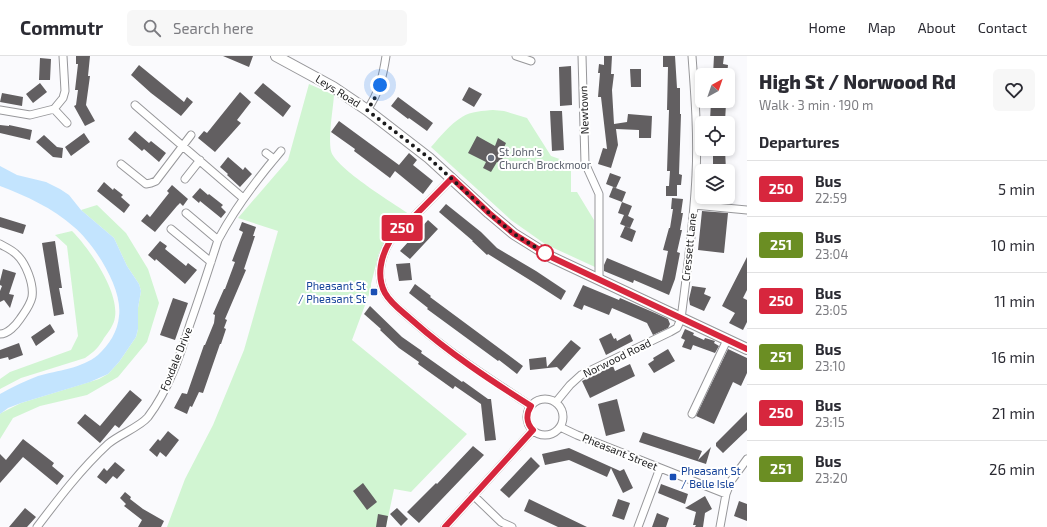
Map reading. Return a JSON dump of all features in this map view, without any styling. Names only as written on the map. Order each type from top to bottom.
[{"type":"main road","name":"Leys Road","points":[[276,56],[334,87],[400,134],[452,178],[514,234],[551,257],[747,349]]},
{"type":"street","points":[[0,110],[30,114],[54,109],[63,98],[65,91],[63,56]]},
{"type":"street","points":[[367,110],[374,100],[380,85],[386,56]]},
{"type":"street","points":[[516,56],[530,61]]},
{"type":"street","name":"Newtown","points":[[582,56],[586,163],[599,194],[599,280]]},
{"type":"street","name":"Cressett Lane","points":[[681,319],[696,175],[696,103],[692,56]]},
{"type":"street","points":[[135,106],[183,145],[243,198]]},
{"type":"street","points":[[54,109],[67,123]]},
{"type":"street","points":[[121,164],[146,184],[156,181],[191,135]]},
{"type":"street","name":"Foxdale Drive","points":[[37,527],[61,496],[109,443],[146,419],[156,406],[168,385],[181,352],[218,240],[243,198],[281,151]]},
{"type":"street","points":[[266,152],[274,159]]},
{"type":"street","points":[[184,179],[200,160]]},
{"type":"street","points":[[452,178],[390,241],[383,252],[381,262],[381,282],[385,292],[394,304],[426,332],[481,374],[531,406]]},
{"type":"street","points":[[694,205],[747,210]]},
{"type":"street","points":[[186,213],[218,240]]},
{"type":"street","points":[[171,230],[211,262]]},
{"type":"street","points":[[0,244],[16,254],[23,262],[32,286],[32,297],[27,309],[16,325],[3,334],[0,334]]},
{"type":"street","name":"Norwood Road","points":[[556,402],[570,385],[581,375],[670,332],[677,328],[681,319]]},
{"type":"street","points":[[692,414],[727,340]]},
{"type":"street","points":[[549,399],[556,402],[563,414],[563,420],[560,427],[548,435],[538,433],[533,430],[528,424],[527,416],[531,406],[537,400],[549,399]]},
{"type":"street","name":"Pheasant Street","points":[[560,427],[726,494]]},
{"type":"street","points":[[445,527],[533,430]]},
{"type":"street","points":[[720,527],[726,494],[732,481],[747,459]]},
{"type":"street","points":[[638,527],[660,468]]},
{"type":"street","points":[[473,495],[501,522],[512,527]]},
{"type":"green space","points":[[309,84],[334,95],[330,145],[331,151],[335,158],[354,176],[412,216],[386,240],[379,253],[371,289],[352,340],[467,434],[411,492],[394,489],[386,527],[167,527],[185,479],[213,425],[244,350],[278,231],[238,218],[288,160]]},
{"type":"green space","points":[[493,110],[504,111],[527,118],[551,156],[571,163],[571,192],[577,192],[594,220],[595,267],[545,244],[511,220],[431,147],[449,127],[462,117],[473,112]]},
{"type":"green space","points":[[97,205],[126,233],[148,269],[159,303],[147,342],[118,377],[87,395],[40,406],[13,418],[0,439],[1,413],[21,403],[99,379],[108,374],[119,362],[136,337],[141,291],[139,284],[127,266],[114,238],[81,210]]},
{"type":"green space","points":[[72,231],[94,259],[108,283],[115,307],[115,317],[112,325],[98,347],[85,358],[21,378],[0,389],[0,379],[10,372],[71,350],[78,336],[67,246],[55,235]]},
{"type":"water","points":[[0,166],[17,175],[46,182],[69,195],[81,210],[114,238],[127,266],[139,284],[141,291],[136,337],[119,362],[108,374],[90,382],[21,403],[8,408],[0,414],[0,394],[38,376],[77,366],[98,355],[106,347],[115,332],[119,316],[119,305],[112,280],[106,267],[90,244],[66,220],[48,208],[0,186]]},
{"type":"building","points":[[76,56],[90,56],[88,76],[90,76],[86,105],[95,121],[85,126],[74,106],[76,105],[78,90],[75,90],[78,64],[76,64]]},
{"type":"building","points":[[223,56],[253,56],[249,67]]},
{"type":"building","points":[[604,56],[612,56],[611,74],[614,74],[612,90],[614,124],[627,122],[628,114],[652,116],[651,138],[639,138],[639,130],[616,129],[618,145],[611,168],[598,164],[603,148],[607,149],[601,97],[598,97],[600,73],[598,73],[599,64],[604,65]]},
{"type":"building","points":[[663,56],[675,56],[677,88],[680,88],[681,114],[679,174],[682,175],[681,185],[677,185],[677,196],[666,196],[666,186],[669,186],[670,171],[667,171],[669,110],[667,110],[668,67],[663,67]]},
{"type":"building","points":[[714,56],[724,56],[723,64],[728,65],[728,68],[713,68]]},
{"type":"building","points":[[40,58],[51,59],[50,80],[39,80]]},
{"type":"building","points":[[139,65],[184,102],[187,97],[193,102],[181,116],[151,93],[131,75]]},
{"type":"building","points":[[571,66],[572,105],[560,106],[559,67]]},
{"type":"building","points":[[630,69],[641,69],[641,87],[631,87]]},
{"type":"building","points":[[40,83],[47,92],[33,103],[26,94]]},
{"type":"building","points":[[263,83],[291,106],[283,117],[254,93]]},
{"type":"building","points":[[469,87],[482,94],[474,107],[462,100]]},
{"type":"building","points":[[240,92],[251,102],[237,120],[241,123],[215,152],[198,138],[204,131],[207,133]]},
{"type":"building","points":[[2,93],[23,97],[22,106],[0,102]]},
{"type":"building","points":[[398,97],[433,123],[427,131],[391,106]]},
{"type":"building","points":[[711,108],[726,108],[725,116],[710,116]]},
{"type":"building","points":[[550,111],[562,111],[564,150],[552,151]]},
{"type":"building","points":[[339,121],[399,165],[409,153],[417,160],[413,165],[433,181],[423,194],[395,171],[390,178],[354,151],[355,149],[331,132]]},
{"type":"building","points":[[0,125],[9,125],[32,130],[30,140],[0,133]]},
{"type":"building","points":[[135,131],[149,143],[151,141],[166,153],[159,162],[144,149],[142,151],[128,139]]},
{"type":"building","points":[[84,133],[90,142],[71,156],[65,147]]},
{"type":"building","points":[[44,135],[57,147],[63,148],[62,158],[53,157],[36,142]]},
{"type":"building","name":"St John's Church Brockmoor","points":[[477,136],[495,146],[498,138],[506,143],[502,152],[505,154],[500,163],[497,162],[491,172],[483,168],[486,162],[468,153]]},
{"type":"building","points":[[713,156],[725,156],[726,164],[713,164]]},
{"type":"building","points":[[228,157],[243,170],[245,167],[252,174],[240,187],[220,167]]},
{"type":"building","points":[[610,173],[621,177],[616,188],[606,184]]},
{"type":"building","points":[[104,182],[113,190],[114,188],[123,195],[121,197],[130,205],[124,213],[97,191]]},
{"type":"building","points":[[172,185],[188,199],[183,206],[180,203],[177,206],[155,232],[141,221],[147,214],[150,217],[169,193],[167,191]]},
{"type":"building","points":[[613,187],[626,192],[622,202],[609,197]]},
{"type":"building","points":[[200,188],[223,205],[221,207],[226,212],[221,218],[200,201],[199,203],[192,197]]},
{"type":"building","points":[[672,198],[683,199],[681,213],[683,213],[680,230],[682,230],[677,252],[680,253],[675,279],[669,295],[634,280],[633,283],[604,271],[604,265],[607,258],[662,281],[668,251],[663,250],[670,228],[673,209],[671,209]]},
{"type":"building","points":[[622,202],[632,206],[628,216],[634,219],[630,228],[620,224],[624,215],[618,213]]},
{"type":"building","points":[[446,204],[481,232],[497,248],[566,291],[561,300],[488,254],[487,255],[439,212]]},
{"type":"building","points":[[702,211],[728,213],[724,253],[698,250]]},
{"type":"building","points":[[0,217],[26,225],[23,234],[0,227]]},
{"type":"building","points":[[428,220],[438,229],[410,259],[400,251]]},
{"type":"building","points":[[242,222],[256,227],[253,236],[255,236],[244,269],[246,270],[225,319],[227,320],[224,328],[226,329],[203,393],[199,392],[187,414],[174,408],[182,393],[187,394],[204,345],[214,323],[215,315],[213,314],[225,289],[235,262],[232,261],[243,232],[239,230]]},
{"type":"building","points":[[625,226],[636,231],[632,242],[620,237]]},
{"type":"building","points":[[55,241],[62,288],[59,288],[64,314],[54,316],[42,243]]},
{"type":"building","points":[[160,241],[167,246],[165,249],[186,266],[188,263],[197,270],[185,284],[156,259],[155,261],[148,255]]},
{"type":"building","points":[[747,257],[747,290],[743,298],[747,300],[747,322],[743,330],[729,323],[735,313],[722,306]]},
{"type":"building","points":[[410,263],[412,280],[399,281],[396,264]]},
{"type":"building","points":[[3,269],[16,273],[9,294],[14,295],[10,308],[4,300],[0,302],[0,291],[2,286],[0,285],[0,281]]},
{"type":"building","points":[[415,284],[431,296],[430,297],[523,366],[517,374],[427,309],[428,308],[409,293]]},
{"type":"building","points":[[583,285],[619,300],[620,298],[655,313],[668,319],[670,324],[668,328],[653,335],[647,323],[612,308],[609,315],[584,305],[582,310],[573,306]]},
{"type":"building","points":[[692,286],[706,288],[704,294],[711,297],[704,311],[690,305],[689,299]]},
{"type":"building","points":[[173,298],[188,303],[175,340],[160,335]]},
{"type":"building","points":[[370,306],[402,337],[422,351],[421,353],[462,382],[463,381],[488,399],[491,399],[496,440],[485,441],[481,404],[455,386],[453,389],[418,364],[419,362],[399,348],[364,314]]},
{"type":"building","points":[[50,324],[55,332],[36,346],[31,337]]},
{"type":"building","points":[[685,329],[704,340],[705,338],[715,341],[714,343],[719,346],[715,353],[693,345],[691,350],[682,347],[685,340],[681,338]]},
{"type":"building","points":[[611,333],[617,341],[630,334],[633,341],[606,355],[599,339]]},
{"type":"building","points":[[571,340],[581,348],[561,371],[557,367],[530,370],[529,359],[546,357],[547,367]]},
{"type":"building","points":[[19,343],[23,355],[9,360],[8,357],[0,359],[0,350]]},
{"type":"building","points":[[668,349],[675,361],[654,373],[648,364],[654,360],[653,358]]},
{"type":"building","points":[[728,349],[747,358],[747,373],[741,386],[733,382],[714,424],[696,416]]},
{"type":"building","points":[[630,364],[635,376],[590,398],[582,381],[613,366],[615,371]]},
{"type":"building","points":[[130,390],[142,400],[119,428],[115,425],[100,443],[77,423],[85,414],[100,426]]},
{"type":"building","points":[[617,399],[625,431],[606,436],[598,404]]},
{"type":"building","points":[[747,412],[747,430],[723,453],[716,446],[716,443]]},
{"type":"building","points":[[168,431],[179,440],[166,457],[160,452],[157,457],[149,450],[158,439],[160,441]]},
{"type":"building","points":[[643,432],[702,451],[698,460],[711,447],[706,464],[639,442]]},
{"type":"building","points":[[23,439],[54,463],[52,466],[64,476],[57,485],[23,457],[0,483],[0,454],[6,460]]},
{"type":"building","points":[[473,446],[484,455],[419,523],[407,512],[436,483],[437,484]]},
{"type":"building","points":[[569,448],[620,471],[624,469],[633,488],[623,493],[611,468],[607,477],[569,460],[545,465],[542,454]]},
{"type":"building","points":[[531,457],[540,466],[509,498],[500,490]]},
{"type":"building","points":[[115,462],[125,470],[117,479],[113,476],[106,484],[97,477],[104,468],[107,471]]},
{"type":"building","points":[[363,483],[377,502],[367,510],[353,491]]},
{"type":"building","points":[[661,484],[688,494],[685,504],[658,493]]},
{"type":"building","points":[[125,492],[131,497],[130,499],[143,509],[164,521],[161,527],[138,527],[142,520],[124,506],[126,504],[120,498]]},
{"type":"building","points":[[705,496],[712,509],[705,513],[703,527],[695,527],[696,525],[693,525],[696,512],[685,508]]},
{"type":"building","points":[[529,499],[587,527],[558,527],[524,511]]},
{"type":"building","points":[[618,499],[630,503],[624,520],[612,516]]},
{"type":"building","points":[[739,501],[747,504],[747,521],[734,516]]},
{"type":"building","points":[[25,508],[36,517],[27,527],[9,527]]},
{"type":"building","points":[[397,508],[408,519],[401,526],[390,514]]},
{"type":"building","points":[[657,513],[669,518],[666,527],[652,527]]},
{"type":"building","points":[[378,514],[388,516],[386,527],[376,527]]},
{"type":"bus line","name":"250","points":[[445,527],[533,430],[528,424],[527,416],[528,410],[531,406],[481,374],[426,332],[394,304],[385,292],[381,282],[381,262],[383,252],[390,241],[452,178],[514,234],[551,257],[747,349]]},
{"type":"place","name":"St John's Church Brockmoor","points":[[491,158]]},
{"type":"place","name":"Pheasant St / Pheasant St","points":[[374,292]]},
{"type":"place","name":"Pheasant St / Belle Isle","points":[[673,477]]},
{"type":"route","points":[[380,85],[374,100],[367,110],[400,134],[429,158],[514,234],[545,253]]}]
